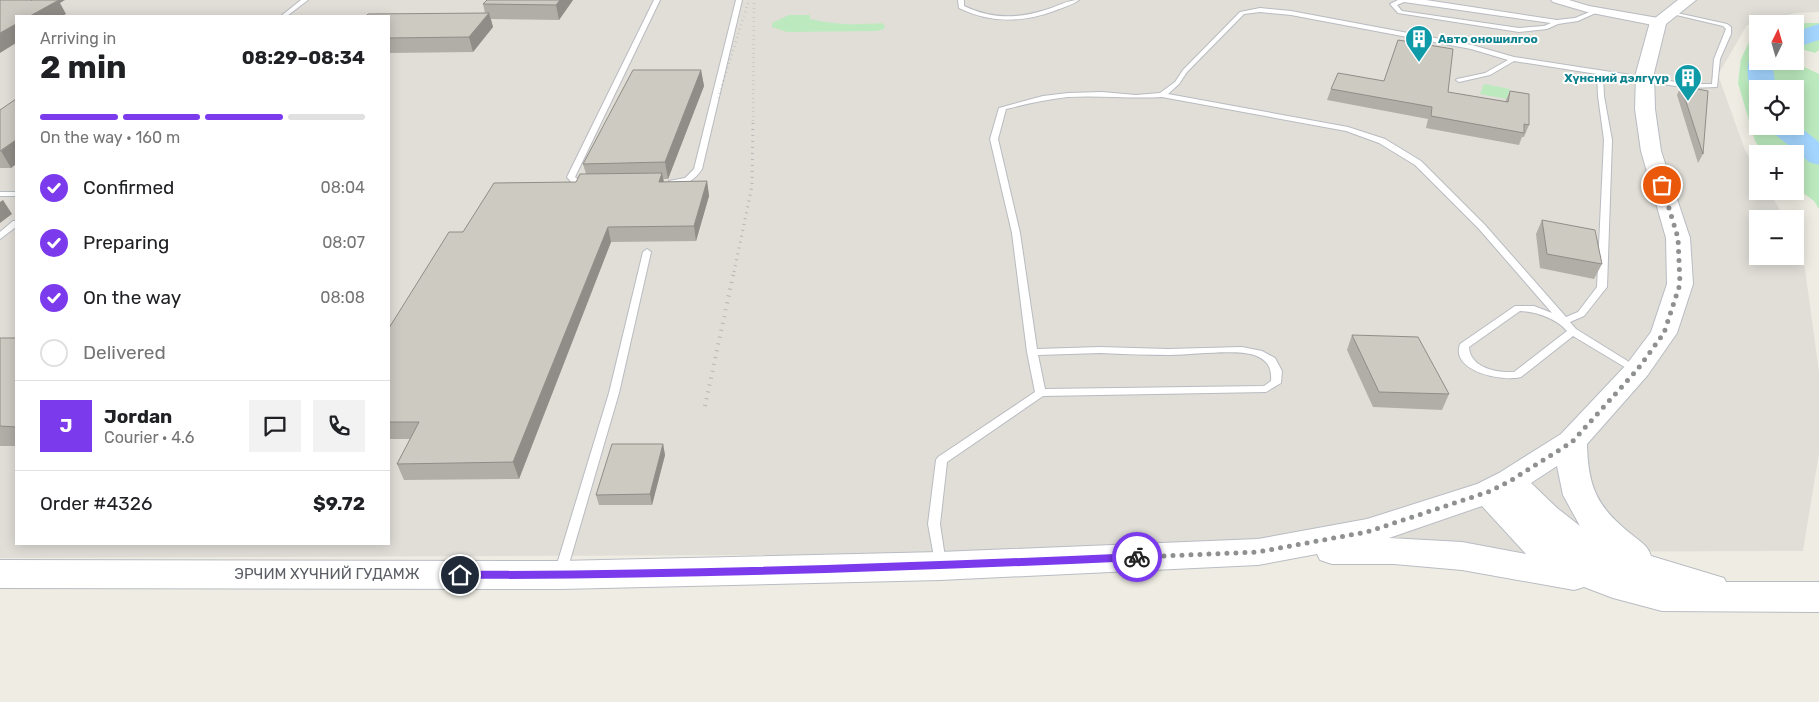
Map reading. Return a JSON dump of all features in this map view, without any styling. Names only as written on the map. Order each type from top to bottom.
[{"type":"main road","name":"ЭРЧИМ ХҮЧНИЙ ГУДАМЖ","points":[[0,574],[560,575],[940,566],[1258,552],[1367,532],[1499,487],[1572,442],[1637,370],[1664,333],[1680,284],[1678,238],[1651,151],[1645,109],[1645,78],[1652,42],[1672,11]]},
{"type":"main road","points":[[1572,442],[1571,466],[1575,488],[1586,511],[1609,536],[1653,570]]},
{"type":"main road","points":[[1499,487],[1534,506],[1570,536],[1603,553],[1739,596]]},
{"type":"main road","points":[[1499,487],[1535,542],[1559,560],[1613,584]]},
{"type":"main road","points":[[1258,552],[1394,551],[1462,556],[1613,584],[1662,596],[1819,597]]},
{"type":"street","points":[[1557,0],[1597,11],[1672,11]]},
{"type":"lane","points":[[285,15],[305,0]]},
{"type":"lane","points":[[595,184],[576,182],[571,177],[657,0]]},
{"type":"lane","points":[[668,184],[688,181],[693,178],[698,169],[740,0]]},
{"type":"lane","points":[[961,0],[961,7],[975,15],[1004,19],[1034,16],[1076,0]]},
{"type":"lane","points":[[1558,22],[1545,28],[1518,30],[1400,12],[1393,4],[1404,0],[1426,2],[1558,22],[1576,20],[1597,11]]},
{"type":"lane","points":[[1162,95],[1176,83],[1185,71],[1242,13],[1260,10],[1291,13],[1463,46],[1513,59],[1689,86],[1704,87],[1716,84],[1718,59],[1729,28],[1725,25],[1672,11]]},
{"type":"lane","points":[[1459,80],[1478,78],[1496,72],[1513,59]]},
{"type":"lane","points":[[1573,330],[1517,375],[1507,377],[1493,375],[1467,359],[1463,352],[1464,346],[1518,308],[1534,309],[1563,320],[1581,314],[1602,287],[1608,140],[1601,96],[1600,72]]},
{"type":"lane","points":[[1041,392],[1032,352],[1016,233],[994,139],[1003,108],[1043,98],[1068,95],[1102,94],[1136,97],[1162,95],[1348,129],[1382,141],[1418,163],[1482,227],[1573,330],[1637,370]]},
{"type":"lane","points":[[0,194],[15,194]]},
{"type":"lane","points":[[0,236],[15,224]]},
{"type":"lane","points":[[560,575],[614,393],[647,252]]},
{"type":"lane","points":[[940,566],[934,524],[942,460],[1041,392],[1266,389],[1276,383],[1277,371],[1271,360],[1258,353],[1242,350],[1032,352]]},
{"type":"shaded area","points":[[0,0],[1819,0],[1819,12],[1787,15],[1749,15],[1749,24],[1718,75],[1749,157],[1749,200],[1774,200],[1780,210],[1749,210],[1749,265],[1804,265],[1804,262],[1819,372],[1819,453],[1803,551],[0,558]]},
{"type":"green space","points":[[789,15],[810,15],[810,19],[837,23],[882,23],[885,26],[884,29],[877,31],[787,32],[772,27],[772,23]]},
{"type":"green space","points":[[1804,23],[1819,23],[1819,50],[1815,53],[1804,50]]},
{"type":"green space","points":[[1749,42],[1749,70],[1804,70],[1804,67],[1819,74],[1819,209],[1814,201],[1804,194],[1804,145],[1758,145],[1753,135],[1804,135],[1804,80],[1749,80],[1749,121],[1738,83],[1741,59]]},
{"type":"green space","points":[[1484,84],[1510,89],[1507,99],[1480,94]]},
{"type":"building","points":[[0,0],[59,0],[32,15],[15,15],[15,25],[0,33]]},
{"type":"building","points":[[487,0],[560,0],[556,5],[483,4]]},
{"type":"building","points":[[489,13],[469,37],[390,38],[390,15],[368,14]]},
{"type":"building","points":[[1398,40],[1453,49],[1448,92],[1508,102],[1510,91],[1529,94],[1529,125],[1524,124],[1524,133],[1431,116],[1432,107],[1331,89],[1338,73],[1384,81]]},
{"type":"building","points":[[633,70],[701,70],[665,162],[583,164]]},
{"type":"building","points":[[1681,86],[1708,91],[1703,154]]},
{"type":"building","points":[[15,100],[15,141],[0,151],[0,110]]},
{"type":"building","points":[[662,173],[659,182],[707,181],[694,226],[608,227],[513,462],[397,464],[419,422],[390,422],[390,326],[449,232],[463,232],[494,183],[576,182],[580,174]]},
{"type":"building","points":[[1542,220],[1595,230],[1602,264],[1547,254]]},
{"type":"building","points":[[1352,335],[1418,337],[1449,394],[1379,392]]},
{"type":"building","points":[[0,338],[15,338],[15,427],[0,426]]},
{"type":"building","points":[[612,444],[663,444],[650,494],[596,495]]},
{"type":"waterway","points":[[1804,37],[1819,31]]},
{"type":"waterway","points":[[1761,70],[1762,80]]},
{"type":"waterway","points":[[1793,135],[1819,156]]},
{"type":"railway","points":[[718,98],[749,0]]},
{"type":"railway","points":[[753,121],[754,0]]},
{"type":"railway","points":[[734,272],[752,186],[753,119]]},
{"type":"railway","points":[[705,406],[734,271]]},
{"type":"way so far","points":[[1137,557],[1258,552],[1367,532],[1488,492],[1510,481],[1572,442],[1637,370],[1664,333],[1680,284],[1678,238],[1662,185]]},
{"type":"place","name":"Авто оношилгоо","points":[[1419,63]]},
{"type":"place","name":"Хүнсний дэлгүүр","points":[[1688,102]]},
{"type":"route","points":[[460,575],[560,575],[940,566],[1137,557]]}]
